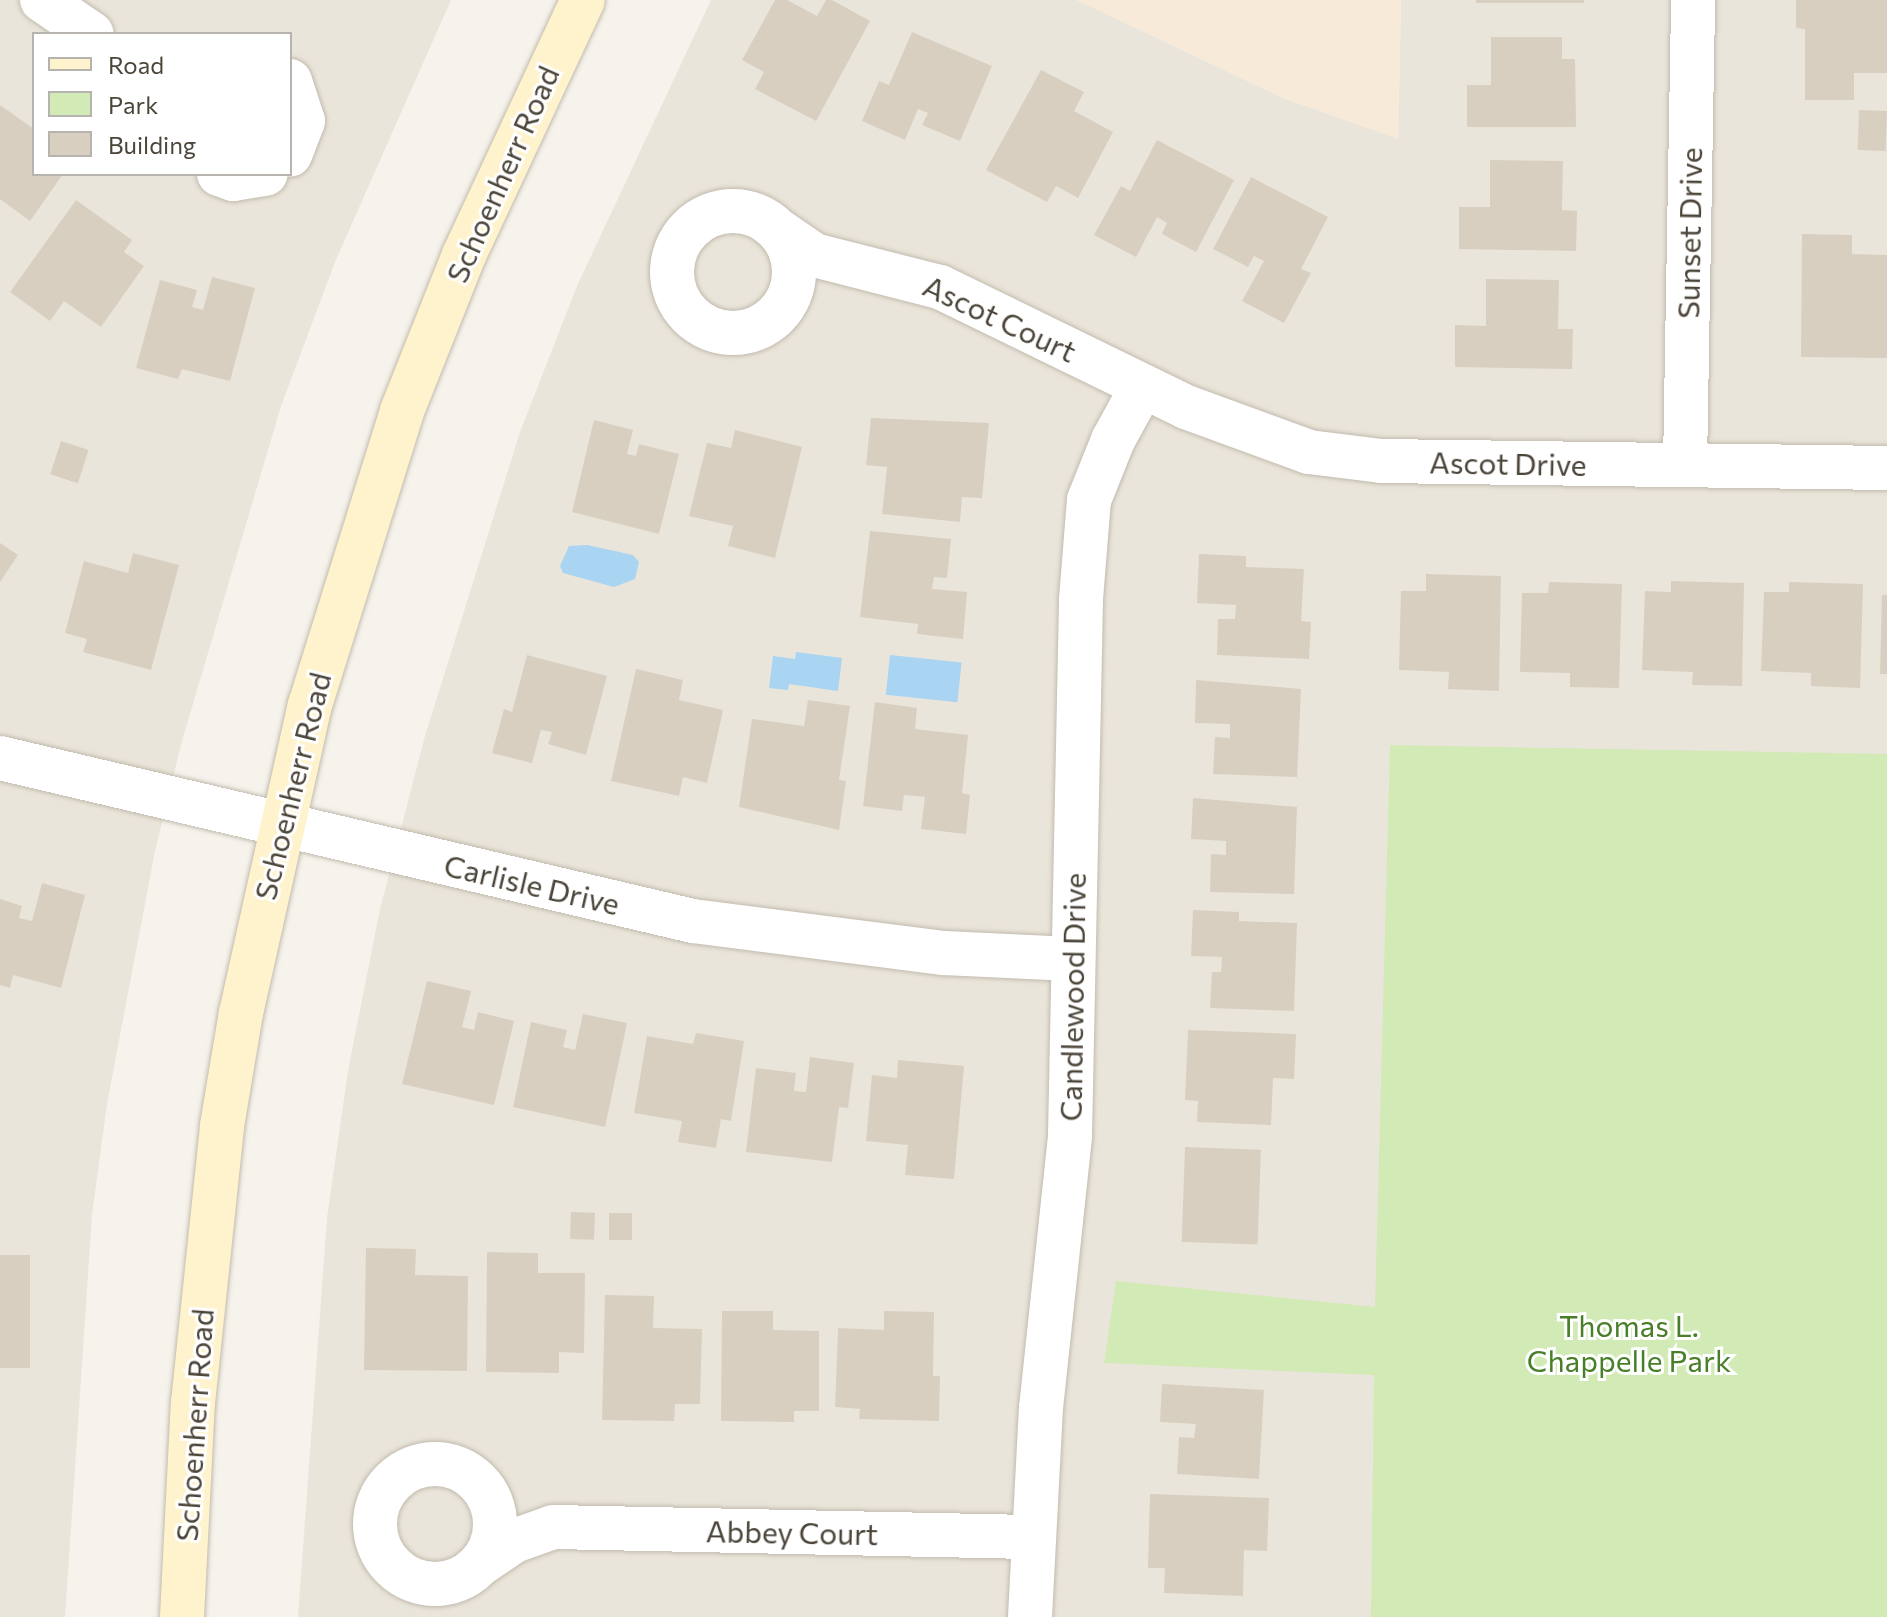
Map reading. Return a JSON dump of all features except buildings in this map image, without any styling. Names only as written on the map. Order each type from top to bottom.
[{"type":"main road","name":"Schoenherr Road","points":[[182,1617],[193,1403],[209,1234],[241,1013],[281,824],[354,553],[402,411],[464,255],[583,0]]},
{"type":"street","points":[[42,0],[89,32]]},
{"type":"street","name":"Sunset Drive","points":[[1685,465],[1693,0]]},
{"type":"street","points":[[292,87],[303,121],[292,150]]},
{"type":"street","points":[[225,176],[233,179],[253,176]]},
{"type":"street","name":"Ascot Court","points":[[851,266],[817,274],[792,288],[771,320],[734,334],[697,322],[674,291],[675,250],[702,218],[743,211],[814,255],[851,266],[883,268],[940,287],[1142,387]]},
{"type":"street","points":[[779,231],[791,250],[792,288]]},
{"type":"street","name":"Ascot Drive","points":[[1142,387],[1273,443],[1323,454],[1381,461],[1887,468]]},
{"type":"street","name":"Candlewood Drive","points":[[1030,1617],[1031,1537],[1070,1135],[1081,599],[1089,500],[1113,440],[1142,387]]},
{"type":"street","name":"Carlisle Drive","points":[[0,758],[693,921],[944,953],[1072,959]]},
{"type":"street","name":"Abbey Court","points":[[553,1527],[514,1541],[468,1576],[427,1584],[390,1565],[374,1527],[386,1488],[417,1465],[455,1466],[515,1512],[553,1527],[1031,1537]]},
{"type":"street","points":[[483,1562],[496,1525],[486,1489]]},
{"type":"shaded area","points":[[0,0],[451,0],[335,262],[281,406],[182,741],[155,851],[107,1104],[92,1215],[65,1617],[0,1617]]},
{"type":"shaded area","points":[[711,0],[1077,0],[1283,98],[1398,138],[1401,0],[1887,0],[1887,1617],[298,1617],[327,1218],[348,1071],[380,909],[425,736],[520,432],[577,286]]},
{"type":"shaded area","points":[[1077,0],[1401,0],[1398,139],[1283,98]]},
{"type":"green space","name":"Thomas L. Chappelle Park","points":[[1390,745],[1887,754],[1887,1617],[1371,1617],[1374,1375],[1104,1363],[1116,1281],[1375,1307]]},
{"type":"water","points":[[587,545],[633,555],[639,562],[635,579],[614,587],[563,573],[560,566],[569,546]]},
{"type":"water","points":[[796,652],[842,658],[838,691],[789,684],[788,690],[769,688],[773,656],[795,659]]},
{"type":"water","points":[[890,655],[962,663],[957,702],[886,695]]}]
